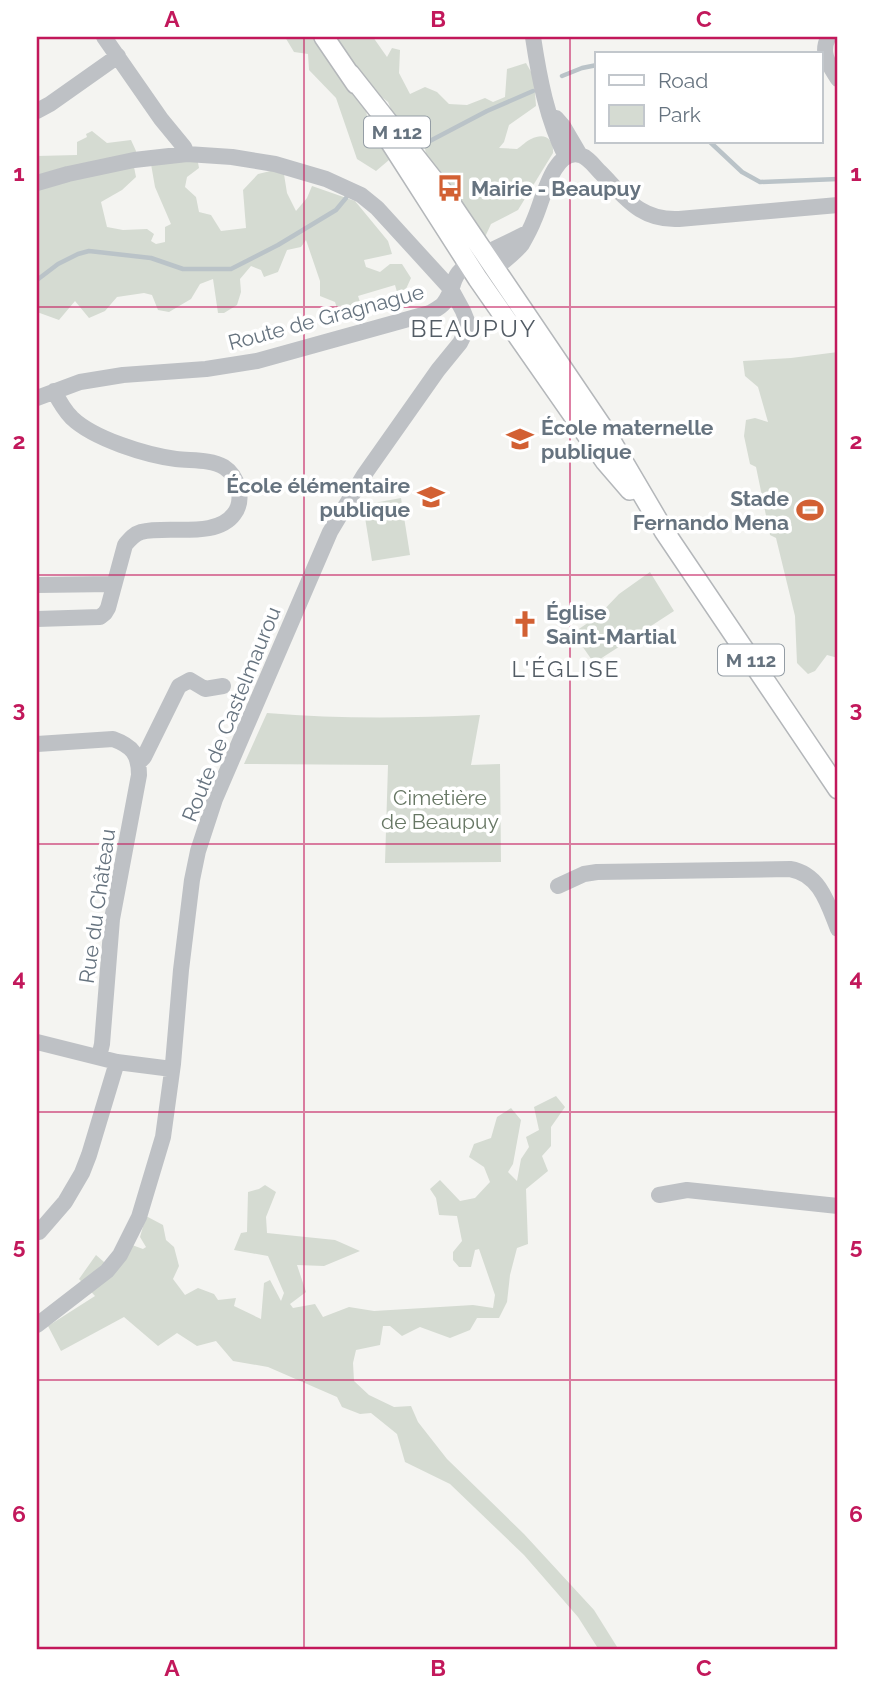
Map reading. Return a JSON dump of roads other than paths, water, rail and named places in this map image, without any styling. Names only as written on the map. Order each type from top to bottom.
[{"type":"main road","name":"M 112","points":[[324,37],[350,74],[393,147],[607,434],[664,531],[838,789]]},
{"type":"street","points":[[104,37],[187,154]]},
{"type":"street","points":[[533,37],[539,77],[559,145],[573,156],[589,161],[642,212],[656,218],[679,219],[838,205]]},
{"type":"street","points":[[831,38],[826,42],[824,52],[838,79]]},
{"type":"street","points":[[37,111],[118,56]]},
{"type":"street","points":[[37,183],[134,160],[187,154],[232,157],[275,164],[326,179],[361,195],[377,208],[451,289]]},
{"type":"street","name":"Route de Gragnague","points":[[37,398],[80,382],[111,376],[206,369],[257,361],[430,313],[443,305],[451,289],[468,285],[481,266],[527,233],[553,172],[559,162],[573,156]]},
{"type":"street","name":"Route de Castelmaurou","points":[[37,1325],[107,1271],[120,1255],[139,1217],[163,1137],[192,880],[198,851],[215,799],[330,532],[365,475],[466,331],[467,321],[451,289]]},
{"type":"street","points":[[37,619],[100,617],[108,608],[125,545],[131,537],[140,532],[218,526],[235,514],[239,503],[236,481],[222,466],[148,454],[126,447],[84,427],[72,418],[62,407],[54,391]]},
{"type":"street","points":[[37,585],[113,584]]},
{"type":"street","name":"Rue du Château","points":[[99,1057],[112,919],[137,788],[139,762],[179,686],[190,680],[205,689],[222,686]]},
{"type":"street","points":[[37,744],[113,739],[133,750],[139,762]]},
{"type":"street","points":[[558,886],[584,874],[597,872],[799,870],[815,881],[838,929]]},
{"type":"street","points":[[37,1042],[117,1062],[172,1069]]},
{"type":"street","points":[[39,1232],[65,1202],[82,1173],[117,1062]]},
{"type":"street","points":[[659,1195],[687,1190],[838,1206]]},
{"type":"waterway","points":[[562,76],[595,65]]},
{"type":"waterway","points":[[426,143],[487,111],[533,91]]},
{"type":"waterway","points":[[712,144],[742,172],[760,182],[838,179]]},
{"type":"waterway","points":[[37,280],[58,264],[89,251],[151,258],[183,269],[231,269],[278,245],[336,210],[346,198]]},
{"type":"place","name":"Mairie - Beaupuy","points":[[450,188]]},
{"type":"place","name":"École maternelle publique","points":[[520,439]]},
{"type":"place","name":"École élémentaire publique","points":[[431,497]]},
{"type":"place","name":"Stade Fernando Mena","points":[[810,510]]},
{"type":"place","name":"Église Saint-Martial","points":[[525,624]]},
{"type":"district","name":"BEAUPUY","points":[[474,328]]},
{"type":"district","name":"L'ÉGLISE","points":[[566,668]]},
{"type":"park label","name":"Cimetière de Beaupuy","points":[[440,809]]}]
